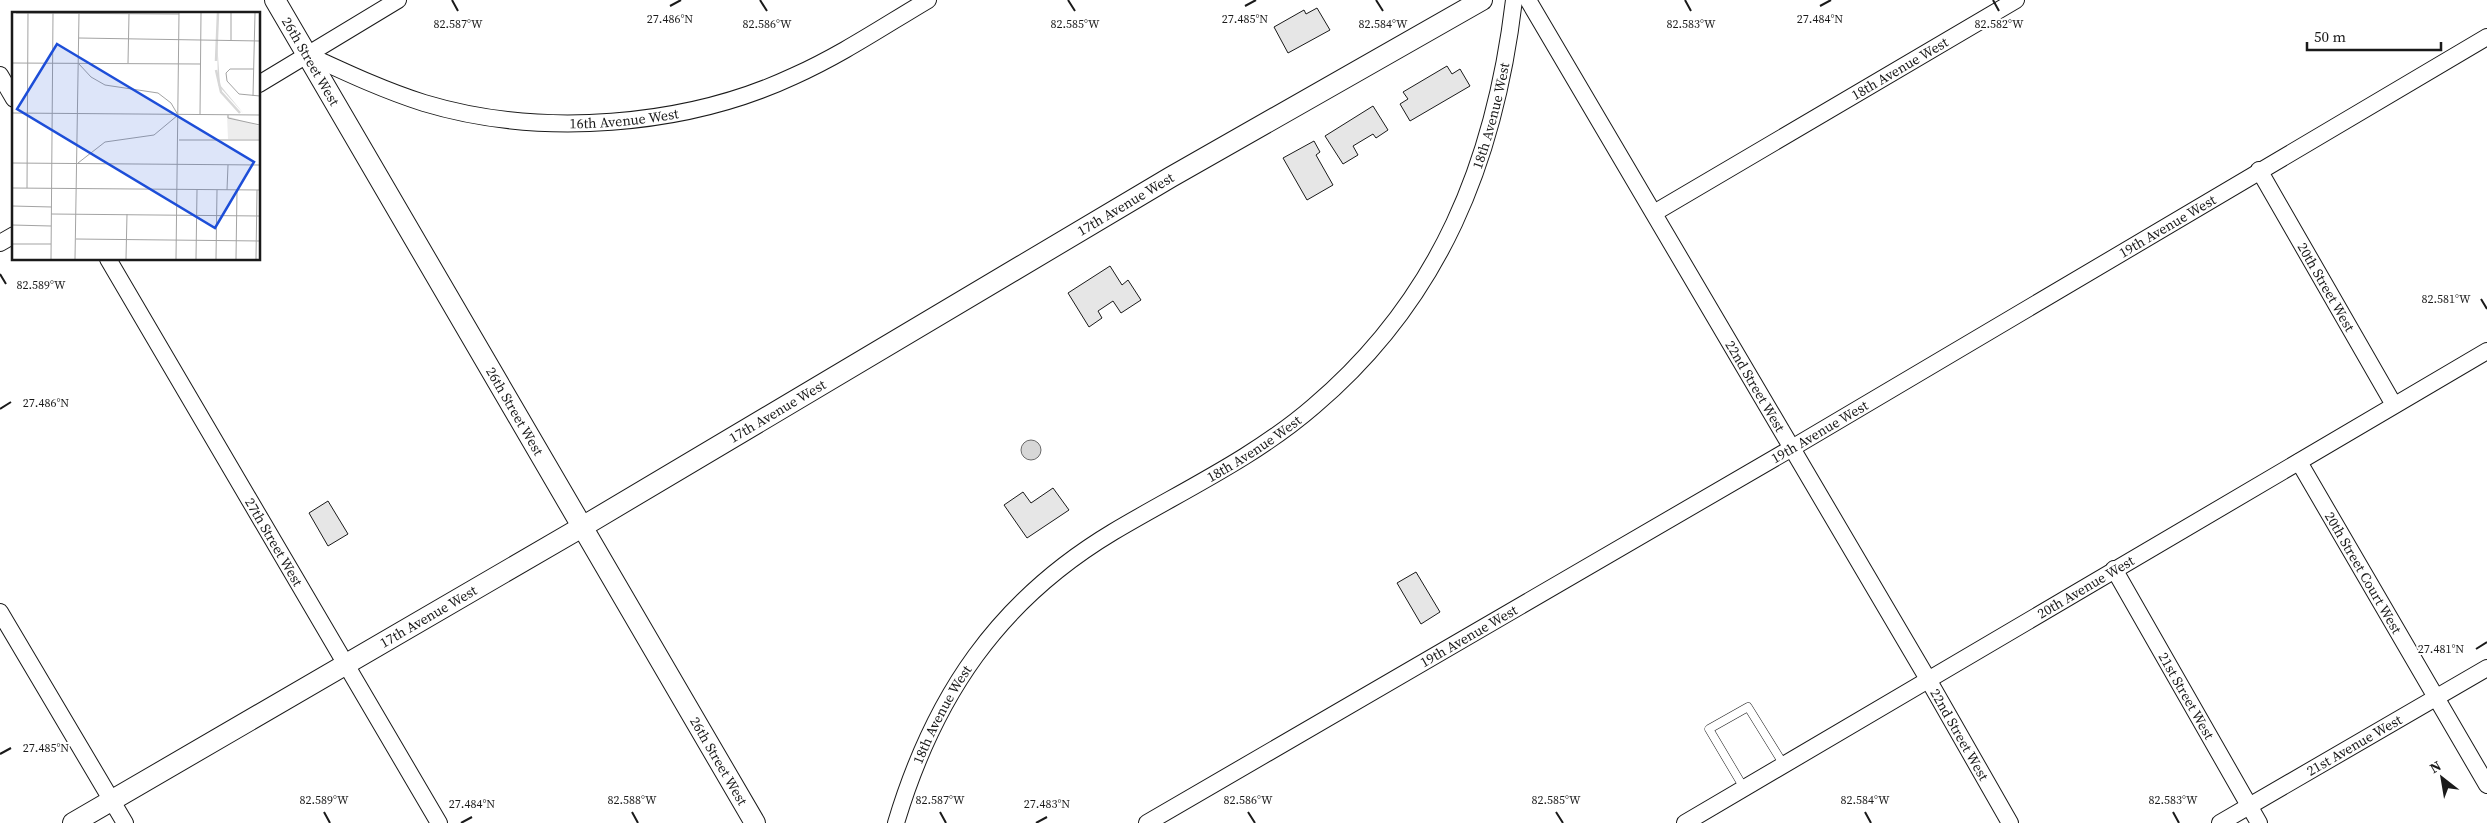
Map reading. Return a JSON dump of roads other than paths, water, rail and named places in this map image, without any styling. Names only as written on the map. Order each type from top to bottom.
[{"type":"street","name":"26th Street West","points":[[275,0],[755,823]]},
{"type":"street","points":[[260,83],[398,0]]},
{"type":"street","name":"16th Avenue West","points":[[306,54],[384,90],[463,112],[529,121],[578,123],[625,121],[686,111],[728,101],[793,77],[842,52],[928,0]]},
{"type":"street","name":"17th Avenue West","points":[[74,823],[582,527],[1172,177],[1482,0]]},
{"type":"street","name":"18th Avenue West","points":[[896,823],[910,778],[938,714],[961,675],[987,639],[1016,607],[1051,576],[1093,545],[1232,463],[1283,430],[1314,406],[1368,353],[1408,306],[1436,261],[1470,188],[1496,102],[1510,38],[1514,0]]},
{"type":"street","name":"22nd Street West","points":[[1528,0],[1929,680],[2010,823]]},
{"type":"street","name":"18th Avenue West","points":[[1654,212],[2016,0]]},
{"type":"street","name":"19th Avenue West","points":[[1147,823],[1792,448],[2259,170],[2487,37]]},
{"type":"street","points":[[0,75],[12,96]]},
{"type":"street","name":"20th Street West","points":[[2259,170],[2394,405]]},
{"type":"street","points":[[0,244],[12,237]]},
{"type":"street","name":"27th Street West","points":[[109,260],[440,823]]},
{"type":"street","name":"20th Avenue West","points":[[1685,823],[2394,405],[2486,354]]},
{"type":"street","name":"20th Street Court West","points":[[2299,462],[2487,785]]},
{"type":"street","name":"21st Street West","points":[[2114,569],[2260,823]]},
{"type":"street","points":[[0,612],[124,823]]},
{"type":"street","name":"21st Avenue West","points":[[2220,823],[2487,668]]},
{"type":"lane","points":[[1744,788],[1709,729],[1748,707],[1784,765]]}]
